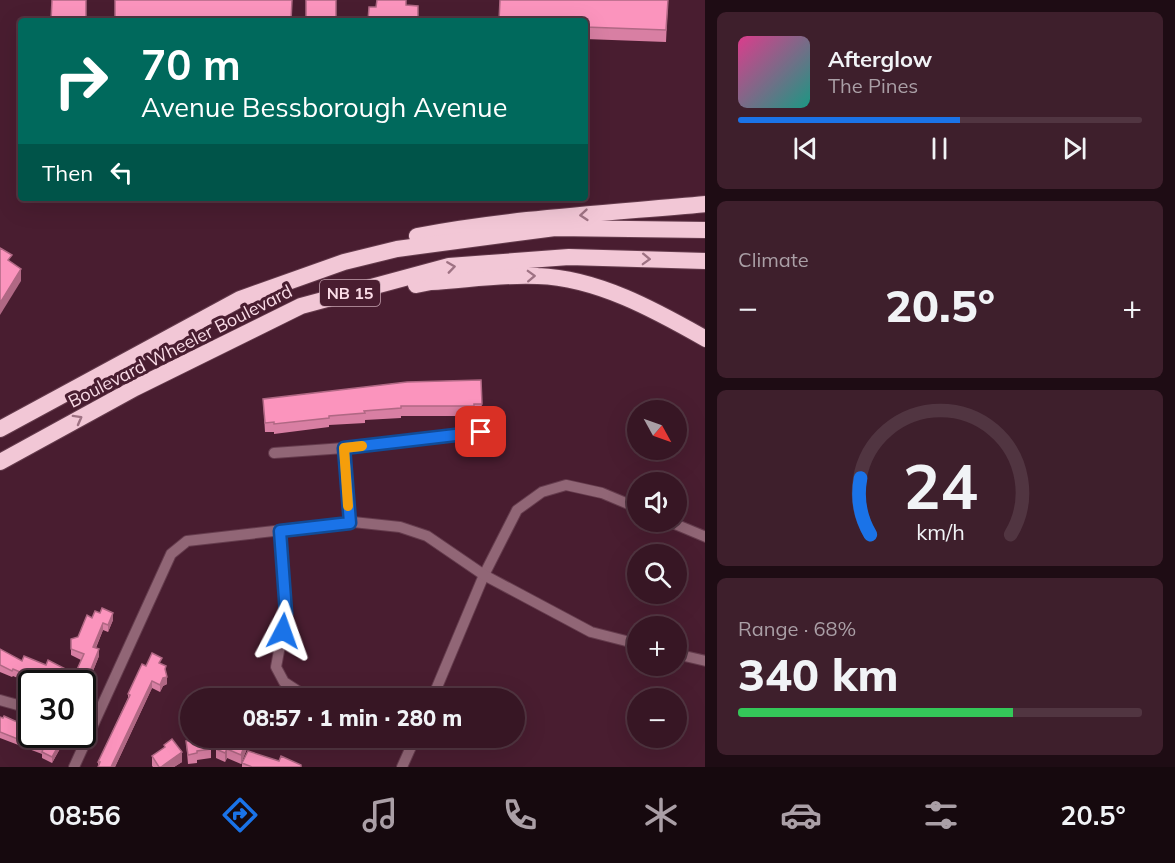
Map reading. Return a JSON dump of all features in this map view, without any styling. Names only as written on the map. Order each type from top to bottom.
[{"type":"highway","points":[[240,299],[281,278],[319,263],[352,251],[389,242],[468,227],[705,204]]},
{"type":"highway","name":"Boulevard Wheeler Boulevard","points":[[0,429],[240,299],[344,262],[397,249],[555,228],[705,230]]},
{"type":"highway","name":"Boulevard Wheeler Boulevard","points":[[0,462],[135,388],[301,306],[449,266],[569,257],[705,261]]},
{"type":"highway","points":[[267,322],[329,304],[431,282],[538,276],[580,282],[618,295],[705,339]]},
{"type":"street","points":[[274,453],[344,448],[481,432]]},
{"type":"street","points":[[344,448],[350,523]]},
{"type":"street","points":[[437,688],[484,575],[517,510],[542,492],[566,485],[602,493],[627,503]]},
{"type":"street","points":[[96,707],[171,554],[187,541],[350,523],[400,527],[427,536],[484,575],[591,632],[627,641]]},
{"type":"street","points":[[687,529],[705,537]]},
{"type":"street","points":[[280,531],[286,613],[276,668],[284,682],[293,688]]},
{"type":"street","points":[[687,657],[705,661]]},
{"type":"street","points":[[0,700],[18,706]]},
{"type":"street","points":[[74,767],[80,748]]},
{"type":"street","points":[[402,767],[409,748]]},
{"type":"building","points":[[52,0],[86,0],[86,18],[51,18]]},
{"type":"building","points":[[115,0],[292,0],[291,18],[115,18]]},
{"type":"building","points":[[306,0],[336,0],[336,18],[306,18]]},
{"type":"building","points":[[377,0],[406,0],[406,5],[418,6],[418,18],[368,18],[369,7],[376,7]]},
{"type":"building","points":[[500,0],[668,0],[666,30],[588,27],[588,18],[499,18]]},
{"type":"building","points":[[0,248],[12,255],[8,260],[21,269],[0,303]]},
{"type":"building","points":[[481,380],[482,404],[474,404],[474,406],[401,406],[401,408],[364,411],[365,413],[329,416],[329,418],[265,423],[263,399],[407,382]]},
{"type":"building","points":[[102,608],[113,613],[108,625],[103,623],[93,647],[99,649],[91,670],[77,670],[84,654],[71,649],[71,639],[78,637],[87,615],[92,618],[95,611],[100,613]]},
{"type":"building","points":[[0,649],[22,661],[24,656],[46,665],[48,660],[67,670],[18,671],[13,669],[12,671],[0,665]]},
{"type":"building","points":[[152,653],[162,658],[159,663],[166,666],[167,677],[163,678],[160,685],[152,681],[111,767],[98,767],[100,762],[98,762],[142,664],[146,666]]},
{"type":"building","points":[[4,716],[18,722],[18,739],[0,732],[0,717]]},
{"type":"building","points":[[172,739],[182,752],[159,767],[152,756]]},
{"type":"building","points":[[40,748],[57,748],[52,757],[42,752],[43,749]]},
{"type":"building","points":[[187,748],[211,748],[197,751],[197,753],[188,755]]},
{"type":"building","points":[[243,748],[241,755],[227,749],[225,753],[216,749]]},
{"type":"building","points":[[248,751],[279,761],[281,756],[301,767],[252,767],[242,763]]},
{"type":"slow traffic","points":[[348,506],[344,448],[362,446]]},
{"type":"route","points":[[283,631],[286,613],[280,531],[350,523],[344,448],[481,432]]}]
